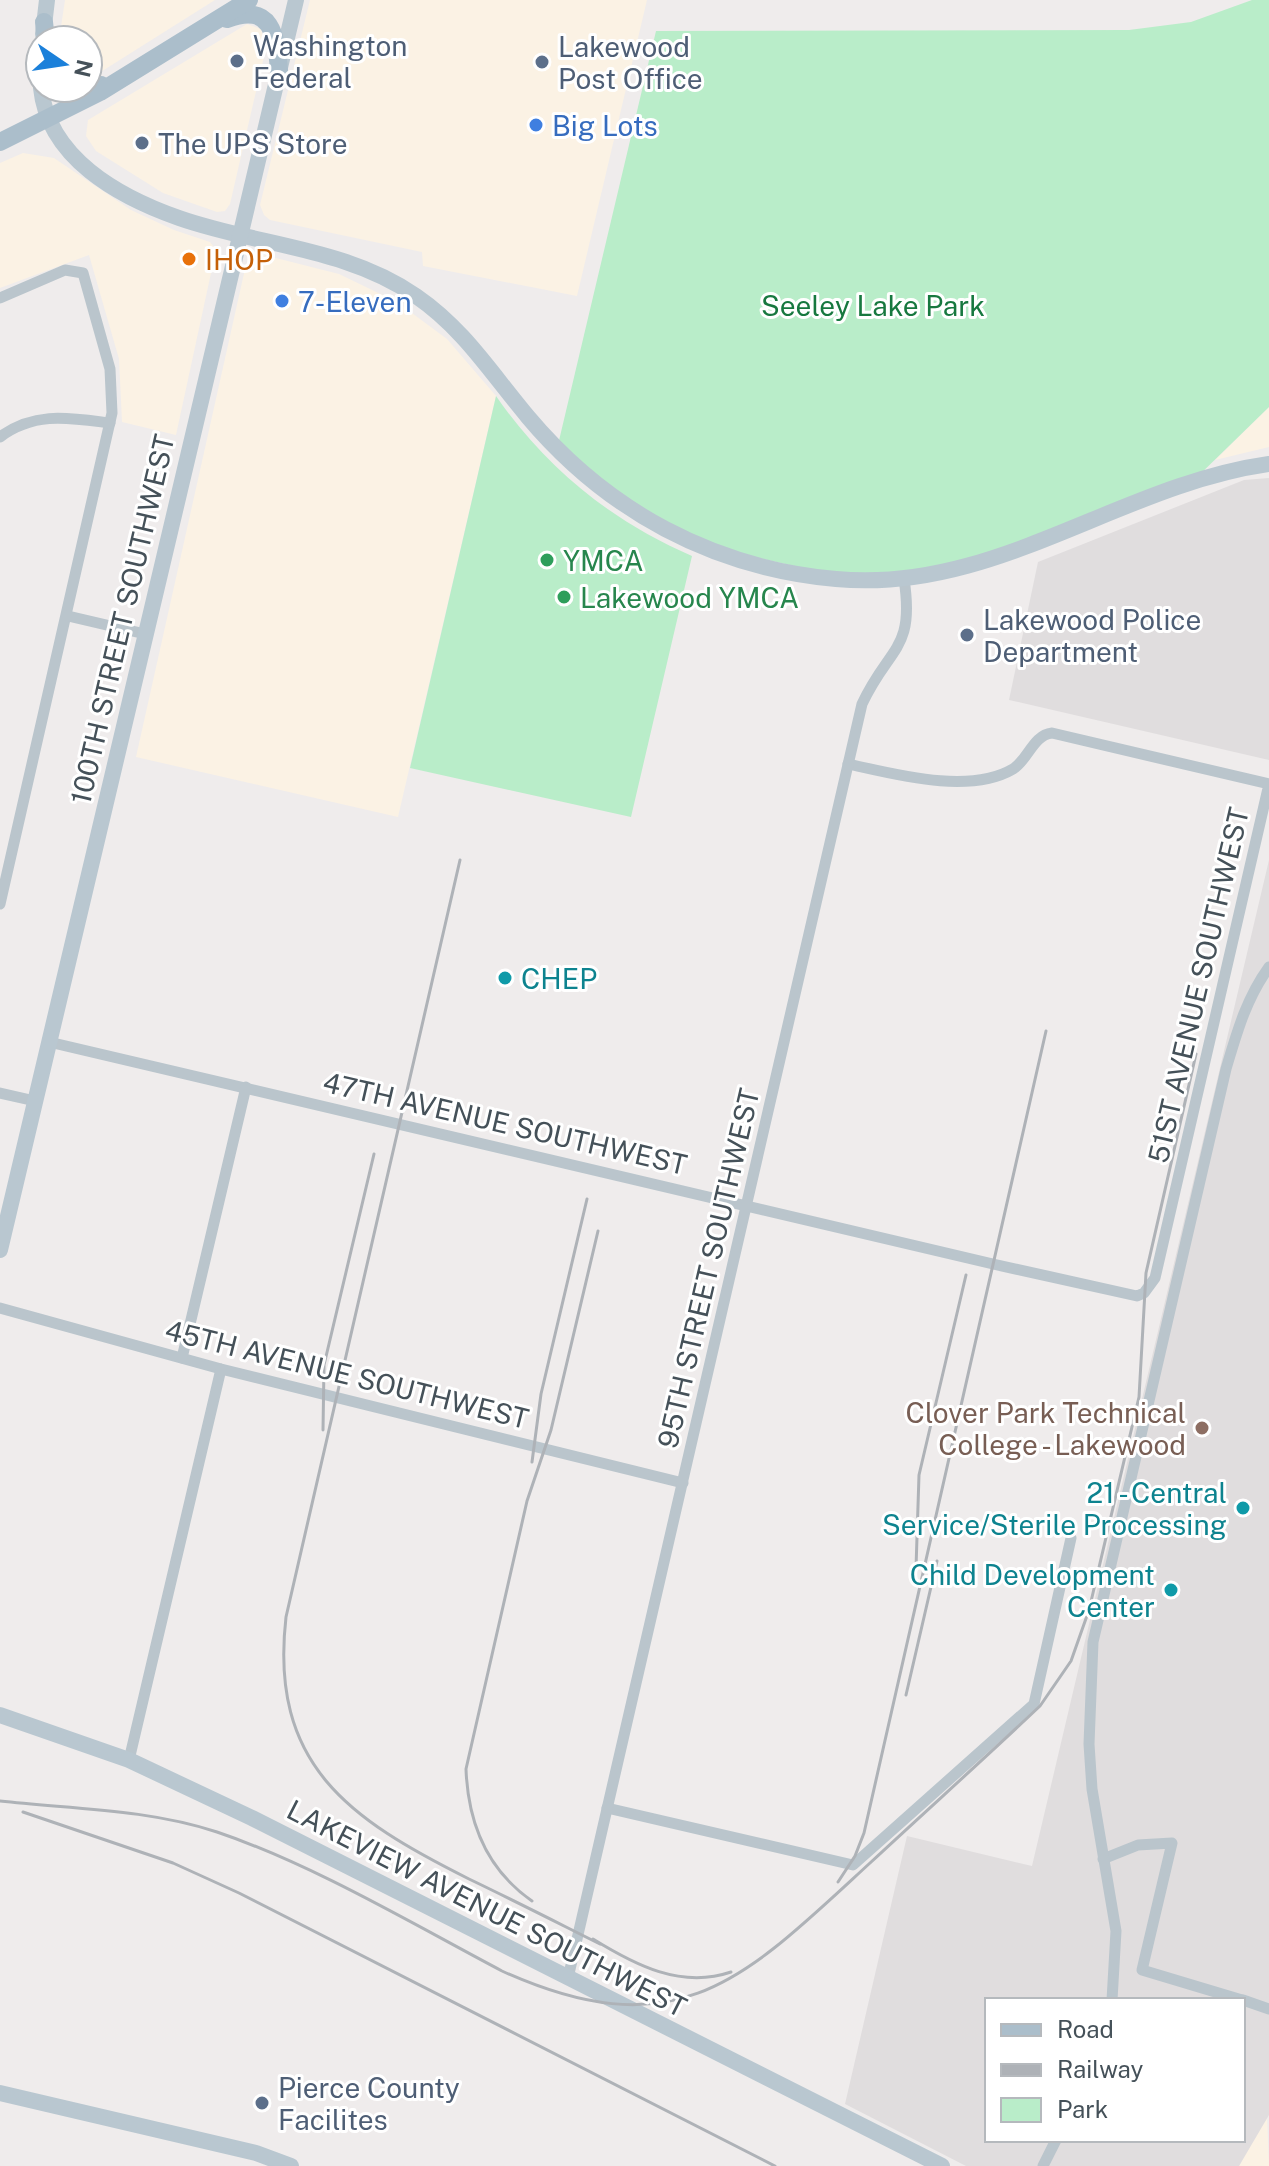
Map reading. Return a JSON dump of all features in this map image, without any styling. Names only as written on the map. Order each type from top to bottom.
[{"type":"main road","points":[[45,24],[47,0]]},
{"type":"main road","points":[[0,142],[119,81],[249,0]]},
{"type":"main road","name":"100TH STREET SOUTHWEST","points":[[0,1250],[296,0]]},
{"type":"main road","points":[[206,28],[240,15],[265,20],[276,37],[279,70]]},
{"type":"main road","points":[[104,85],[119,81]]},
{"type":"main road","points":[[45,104],[49,119],[73,156],[124,193],[183,219],[342,259],[387,278],[427,304],[470,342],[557,449],[591,481],[667,532],[733,559],[782,572],[836,579],[904,579],[959,571],[998,559],[1191,483],[1269,464]]},
{"type":"main road","name":"LAKEVIEW AVENUE SOUTHWEST","points":[[0,1715],[129,1760],[334,1858],[942,2166]]},
{"type":"main road","points":[[0,2093],[256,2153],[291,2166]]},
{"type":"street","points":[[0,298],[62,271],[78,270],[85,276],[90,289],[110,369],[110,423],[0,904]]},
{"type":"street","points":[[0,437],[27,421],[52,416],[110,423]]},
{"type":"street","name":"95TH STREET SOUTHWEST","points":[[568,1978],[862,704],[906,633],[908,607],[904,579]]},
{"type":"street","points":[[68,616],[145,634]]},
{"type":"street","name":"51ST AVENUE SOUTHWEST","points":[[848,764],[938,780],[988,777],[1012,770],[1037,741],[1052,733],[1269,784],[1155,1278],[1144,1293],[1137,1296]]},
{"type":"street","points":[[1112,1998],[1116,1931],[1092,1789],[1089,1744],[1097,1619],[1226,1069],[1241,1017],[1253,989],[1269,967]]},
{"type":"street","name":"47TH AVENUE SOUTHWEST","points":[[49,1042],[1137,1296]]},
{"type":"street","points":[[182,1358],[246,1087]]},
{"type":"street","points":[[0,1093],[35,1101]]},
{"type":"street","name":"45TH AVENUE SOUTHWEST","points":[[0,1308],[221,1369],[683,1483]]},
{"type":"street","points":[[129,1760],[221,1369]]},
{"type":"street","points":[[607,1808],[853,1865],[1034,1704],[1071,1538]]},
{"type":"street","points":[[1103,1859],[1138,1845],[1172,1843],[1142,1970],[1235,1998]]},
{"type":"street","points":[[1245,2001],[1269,2009]]},
{"type":"street","points":[[1043,2166],[1055,2142]]},
{"type":"shaded area","points":[[65,0],[215,0],[104,70],[104,24],[61,24]]},
{"type":"shaded area","points":[[310,0],[647,0],[577,296],[423,266],[422,252],[270,220],[264,215],[260,205]]},
{"type":"shaded area","points":[[247,24],[261,29],[266,48],[230,204],[225,211],[217,212],[163,193],[96,151],[86,136],[88,120]]},
{"type":"shaded area","points":[[23,153],[54,158],[131,210],[210,242],[216,250],[176,435],[122,422],[119,359],[89,255],[0,288],[0,163]]},
{"type":"shaded area","points":[[264,255],[339,274],[397,302],[447,339],[496,396],[398,817],[136,757],[245,269],[252,259]]},
{"type":"shaded area","points":[[1269,407],[1269,447],[1215,460]]},
{"type":"shaded area","points":[[1269,478],[1269,760],[1009,700],[1038,562],[1244,480]]},
{"type":"shaded area","name":"Clover Park Technical College - Lakewood","points":[[1269,860],[1269,2115],[1239,2166],[966,2166],[845,2104],[907,1836],[1032,1866]]},
{"type":"shaded area","points":[[1267,2115],[1269,2166],[1239,2166]]},
{"type":"green space","name":"Seeley Lake Park","points":[[1252,0],[1269,0],[1269,407],[1191,483],[1010,555],[857,580],[691,543],[557,449],[656,31],[1129,30],[1191,22]]},
{"type":"green space","points":[[496,396],[536,446],[582,490],[634,526],[692,556],[631,817],[410,768]]},
{"type":"railway","points":[[460,860],[286,1617],[284,1668],[291,1712],[305,1749],[326,1781],[354,1809],[387,1834],[426,1857],[600,1944]]},
{"type":"railway","points":[[838,1882],[855,1856],[864,1833],[1046,1031]]},
{"type":"railway","points":[[0,1801],[137,1814],[217,1832],[325,1878],[502,1971],[564,1994],[617,2004],[663,2002],[706,1990],[745,1969],[785,1940],[826,1904],[1040,1706],[1071,1661],[1089,1610],[1139,1397],[1146,1273],[1196,1054]]},
{"type":"railway","points":[[323,1430],[324,1365],[374,1154]]},
{"type":"railway","points":[[532,1462],[541,1394],[587,1199]]},
{"type":"railway","points":[[532,1901],[503,1874],[482,1843],[471,1808],[466,1769],[527,1501],[551,1430],[598,1231]]},
{"type":"railway","points":[[916,1568],[919,1475],[966,1275]]},
{"type":"railway","points":[[906,1695],[937,1561]]},
{"type":"railway","points":[[23,1812],[173,1863],[239,1893],[775,2166]]},
{"type":"railway","points":[[593,1939],[625,1958],[659,1972],[694,1978],[731,1972]]},
{"type":"place","name":"Washington Federal","points":[[237,61]]},
{"type":"place","name":"Lakewood Post Office","points":[[542,62]]},
{"type":"place","name":"Big Lots","points":[[536,125]]},
{"type":"place","name":"The UPS Store","points":[[142,143]]},
{"type":"place","name":"IHOP","points":[[189,259]]},
{"type":"place","name":"7-Eleven","points":[[282,301]]},
{"type":"place","name":"YMCA","points":[[547,560]]},
{"type":"place","name":"Lakewood YMCA","points":[[564,597]]},
{"type":"place","name":"Lakewood Police Department","points":[[967,635]]},
{"type":"place","name":"CHEP","points":[[505,978]]},
{"type":"place","name":"Clover Park Technical College - Lakewood","points":[[1202,1428]]},
{"type":"place","name":"21 - Central Service/Sterile Processing","points":[[1243,1508]]},
{"type":"place","name":"Child Development Center","points":[[1171,1590]]},
{"type":"place","name":"Pierce County Facilites","points":[[262,2103]]}]
